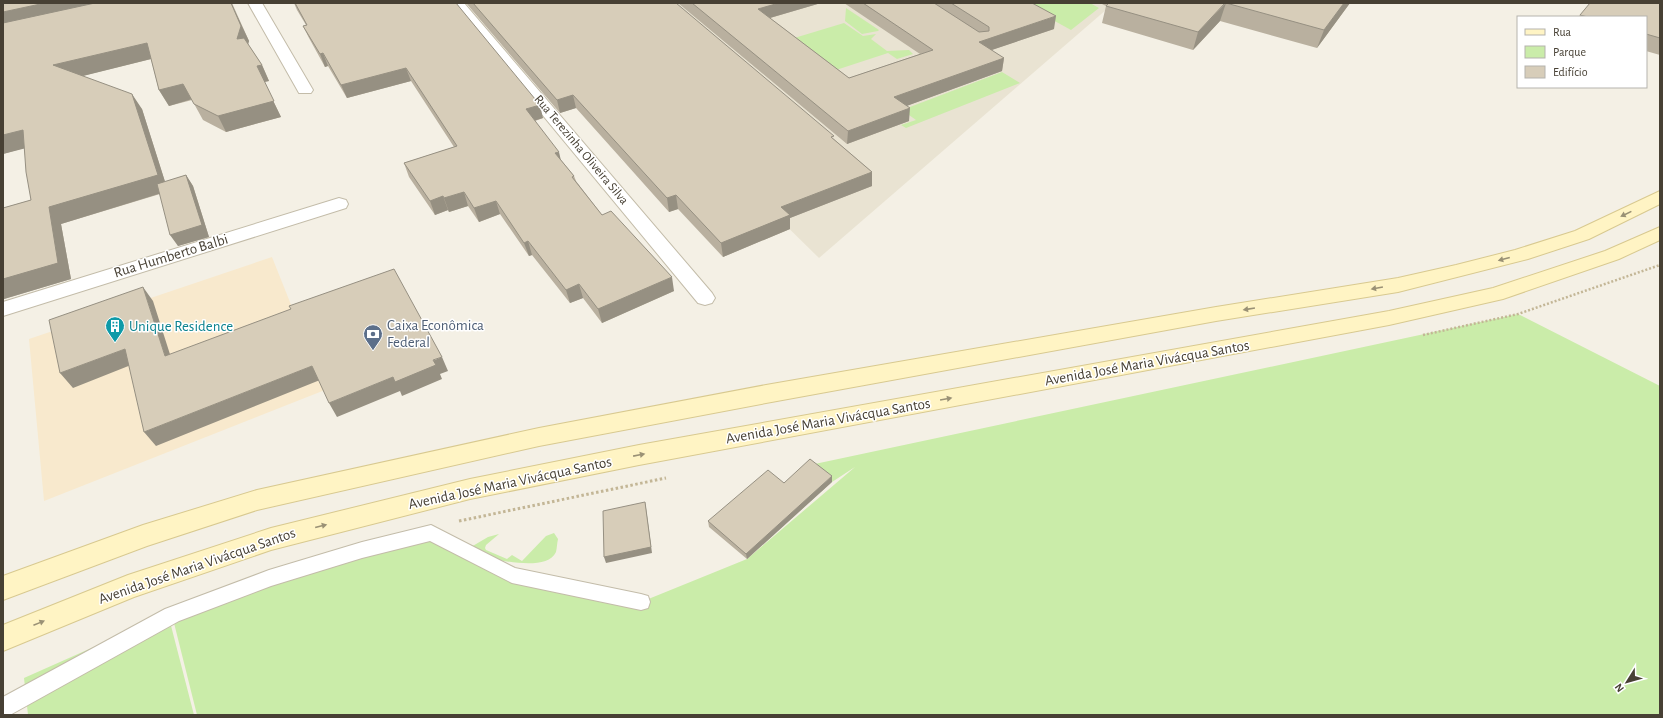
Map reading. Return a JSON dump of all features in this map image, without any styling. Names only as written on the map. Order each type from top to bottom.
[{"type":"main road","points":[[3,588],[143,536],[257,500],[539,437],[766,394],[1427,278],[1521,255],[1582,235],[1647,204],[1660,196]]},
{"type":"main road","name":"Avenida José Maria Vivácqua Santos","points":[[3,638],[128,587],[271,539],[470,489],[647,453],[1276,340],[1389,318],[1496,294],[1612,255],[1660,233]]},
{"type":"street","points":[[255,3],[305,90]]},
{"type":"street","name":"Rua Terezinha Oliveira Silva","points":[[457,3],[704,298]]},
{"type":"street","name":"Rua Humberto Balbi","points":[[3,309],[339,204]]},
{"type":"lane","points":[[3,708],[172,615],[270,578],[362,550],[431,532],[512,575],[641,602]]},
{"type":"path","points":[[1417,336],[1518,314],[1660,264]]},
{"type":"path","points":[[456,522],[667,478]]},
{"type":"shaded area","points":[[559,3],[1114,3],[819,258]]},
{"type":"shaded area","points":[[272,257],[325,390],[44,501],[29,339]]},
{"type":"green space","points":[[1022,3],[1090,3],[1099,8],[1071,30]]},
{"type":"green space","points":[[846,8],[879,30],[862,34],[845,21]]},
{"type":"green space","points":[[844,23],[863,36],[876,34],[871,39],[887,51],[909,50],[913,54],[897,59],[888,53],[833,71],[791,39]]},
{"type":"green space","points":[[1002,72],[1020,83],[906,128],[901,125],[916,120],[902,110]]},
{"type":"green space","points":[[1518,314],[1660,386],[1660,715],[197,715],[172,615],[431,533],[471,547],[488,537],[499,534],[486,545],[486,550],[507,559],[512,555],[522,561],[546,536],[554,533],[558,539],[556,552],[551,558],[542,562],[508,562],[478,556],[512,575],[641,602],[747,559],[855,467],[832,482],[810,465]]},
{"type":"green space","points":[[168,614],[194,715],[28,715],[24,678]]},
{"type":"building","points":[[3,3],[45,3],[3,12]]},
{"type":"building","points":[[95,3],[231,3],[241,26],[237,39],[244,38],[262,65],[257,66],[274,101],[218,116],[194,104],[183,84],[159,90],[147,43],[53,65],[132,94],[158,175],[49,207],[58,263],[3,279],[3,208],[31,200],[26,172],[23,130],[3,135],[3,23]]},
{"type":"building","points":[[295,3],[456,3],[540,105],[526,109],[559,152],[555,153],[574,176],[572,177],[602,215],[611,211],[672,277],[598,309],[579,284],[566,290],[528,241],[524,243],[496,201],[474,208],[464,192],[444,198],[443,196],[430,201],[404,163],[457,146],[406,68],[341,85],[323,53],[320,54],[303,26],[307,25]]},
{"type":"building","points":[[473,3],[676,3],[834,136],[831,137],[872,172],[781,207],[790,215],[721,243],[676,195],[667,198],[573,95],[557,100]]},
{"type":"building","points":[[692,3],[779,3],[758,9],[849,78],[933,50],[863,3],[934,3],[979,32],[989,31],[989,27],[951,3],[1032,3],[1056,16],[979,42],[1004,58],[894,97],[910,108],[848,131]]},
{"type":"building","points":[[1109,3],[1225,3],[1198,32],[1106,6]]},
{"type":"building","points":[[1226,3],[1344,3],[1324,30]]},
{"type":"building","points":[[1590,3],[1660,3],[1660,38],[1647,34],[1647,16],[1580,15]]},
{"type":"building","points":[[186,175],[202,225],[170,235],[157,184]]},
{"type":"building","points":[[394,269],[442,357],[433,360],[436,365],[395,382],[393,377],[329,403],[312,366],[144,432],[125,349],[60,373],[49,320],[143,287],[165,356],[291,309],[289,306]]},
{"type":"building","points":[[810,459],[832,476],[746,554],[708,521],[768,470],[784,483]]},
{"type":"building","points":[[645,502],[651,547],[604,557],[603,511]]},
{"type":"place","name":"Unique Residence","points":[[115,343]]},
{"type":"place","name":"Caixa Econômica Federal","points":[[373,351]]}]
